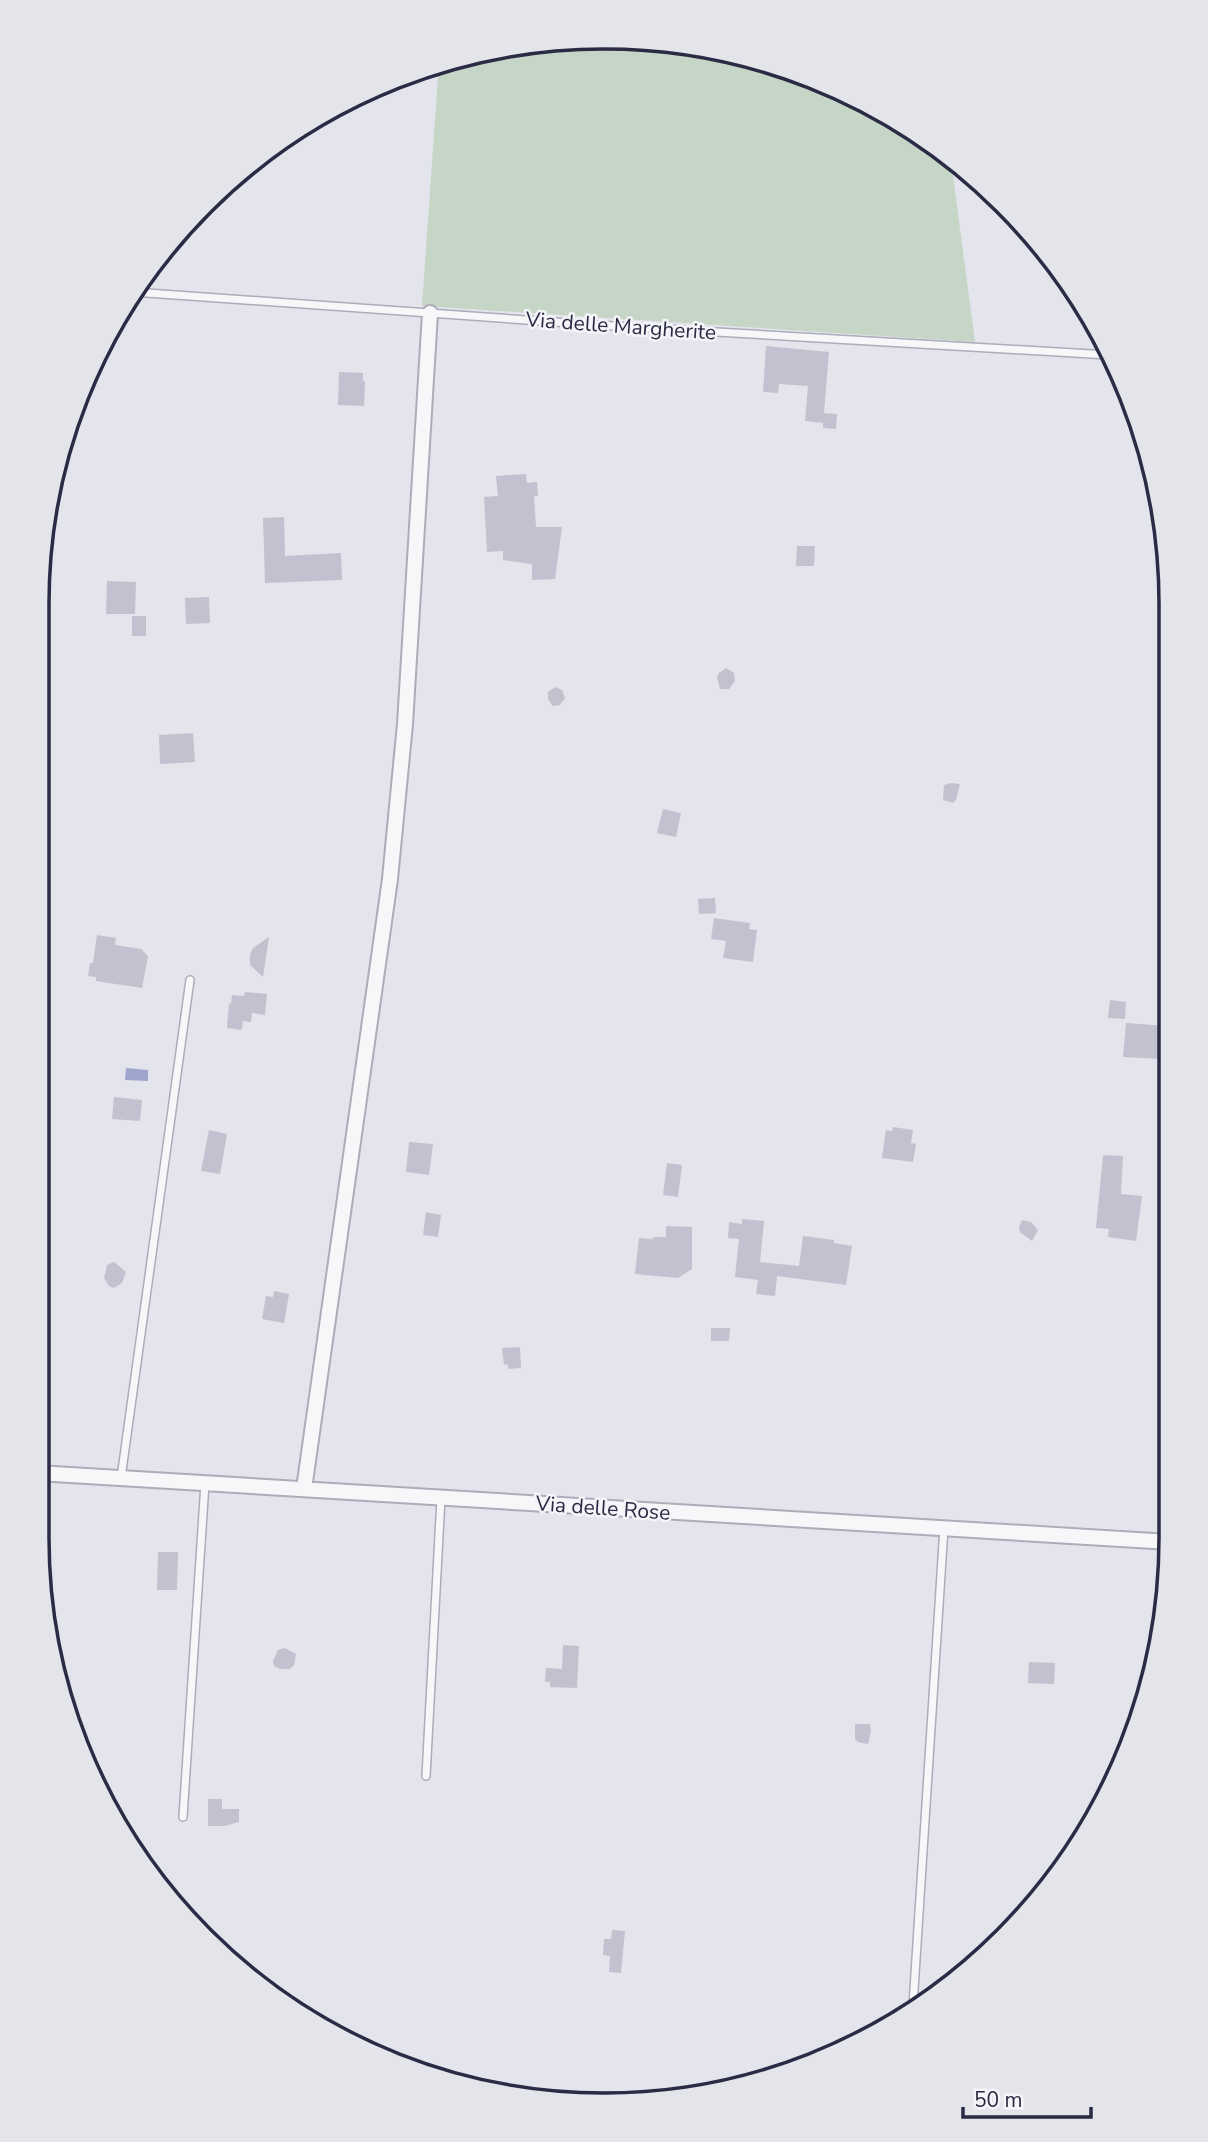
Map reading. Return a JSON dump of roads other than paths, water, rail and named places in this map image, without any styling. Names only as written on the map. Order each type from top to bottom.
[{"type":"street","points":[[304,1489],[390,879],[405,724],[430,313]]},
{"type":"street","name":"Via delle Rose","points":[[49,1474],[1159,1541]]},
{"type":"lane","name":"Via delle Margherite","points":[[145,293],[597,325],[1100,355]]},
{"type":"lane","points":[[121,1478],[190,980]]},
{"type":"lane","points":[[183,1817],[205,1483]]},
{"type":"lane","points":[[426,1776],[441,1498]]},
{"type":"lane","points":[[913,1998],[944,1528]]},
{"type":"water","points":[[126,1068],[148,1070],[148,1081],[125,1080]]}]
